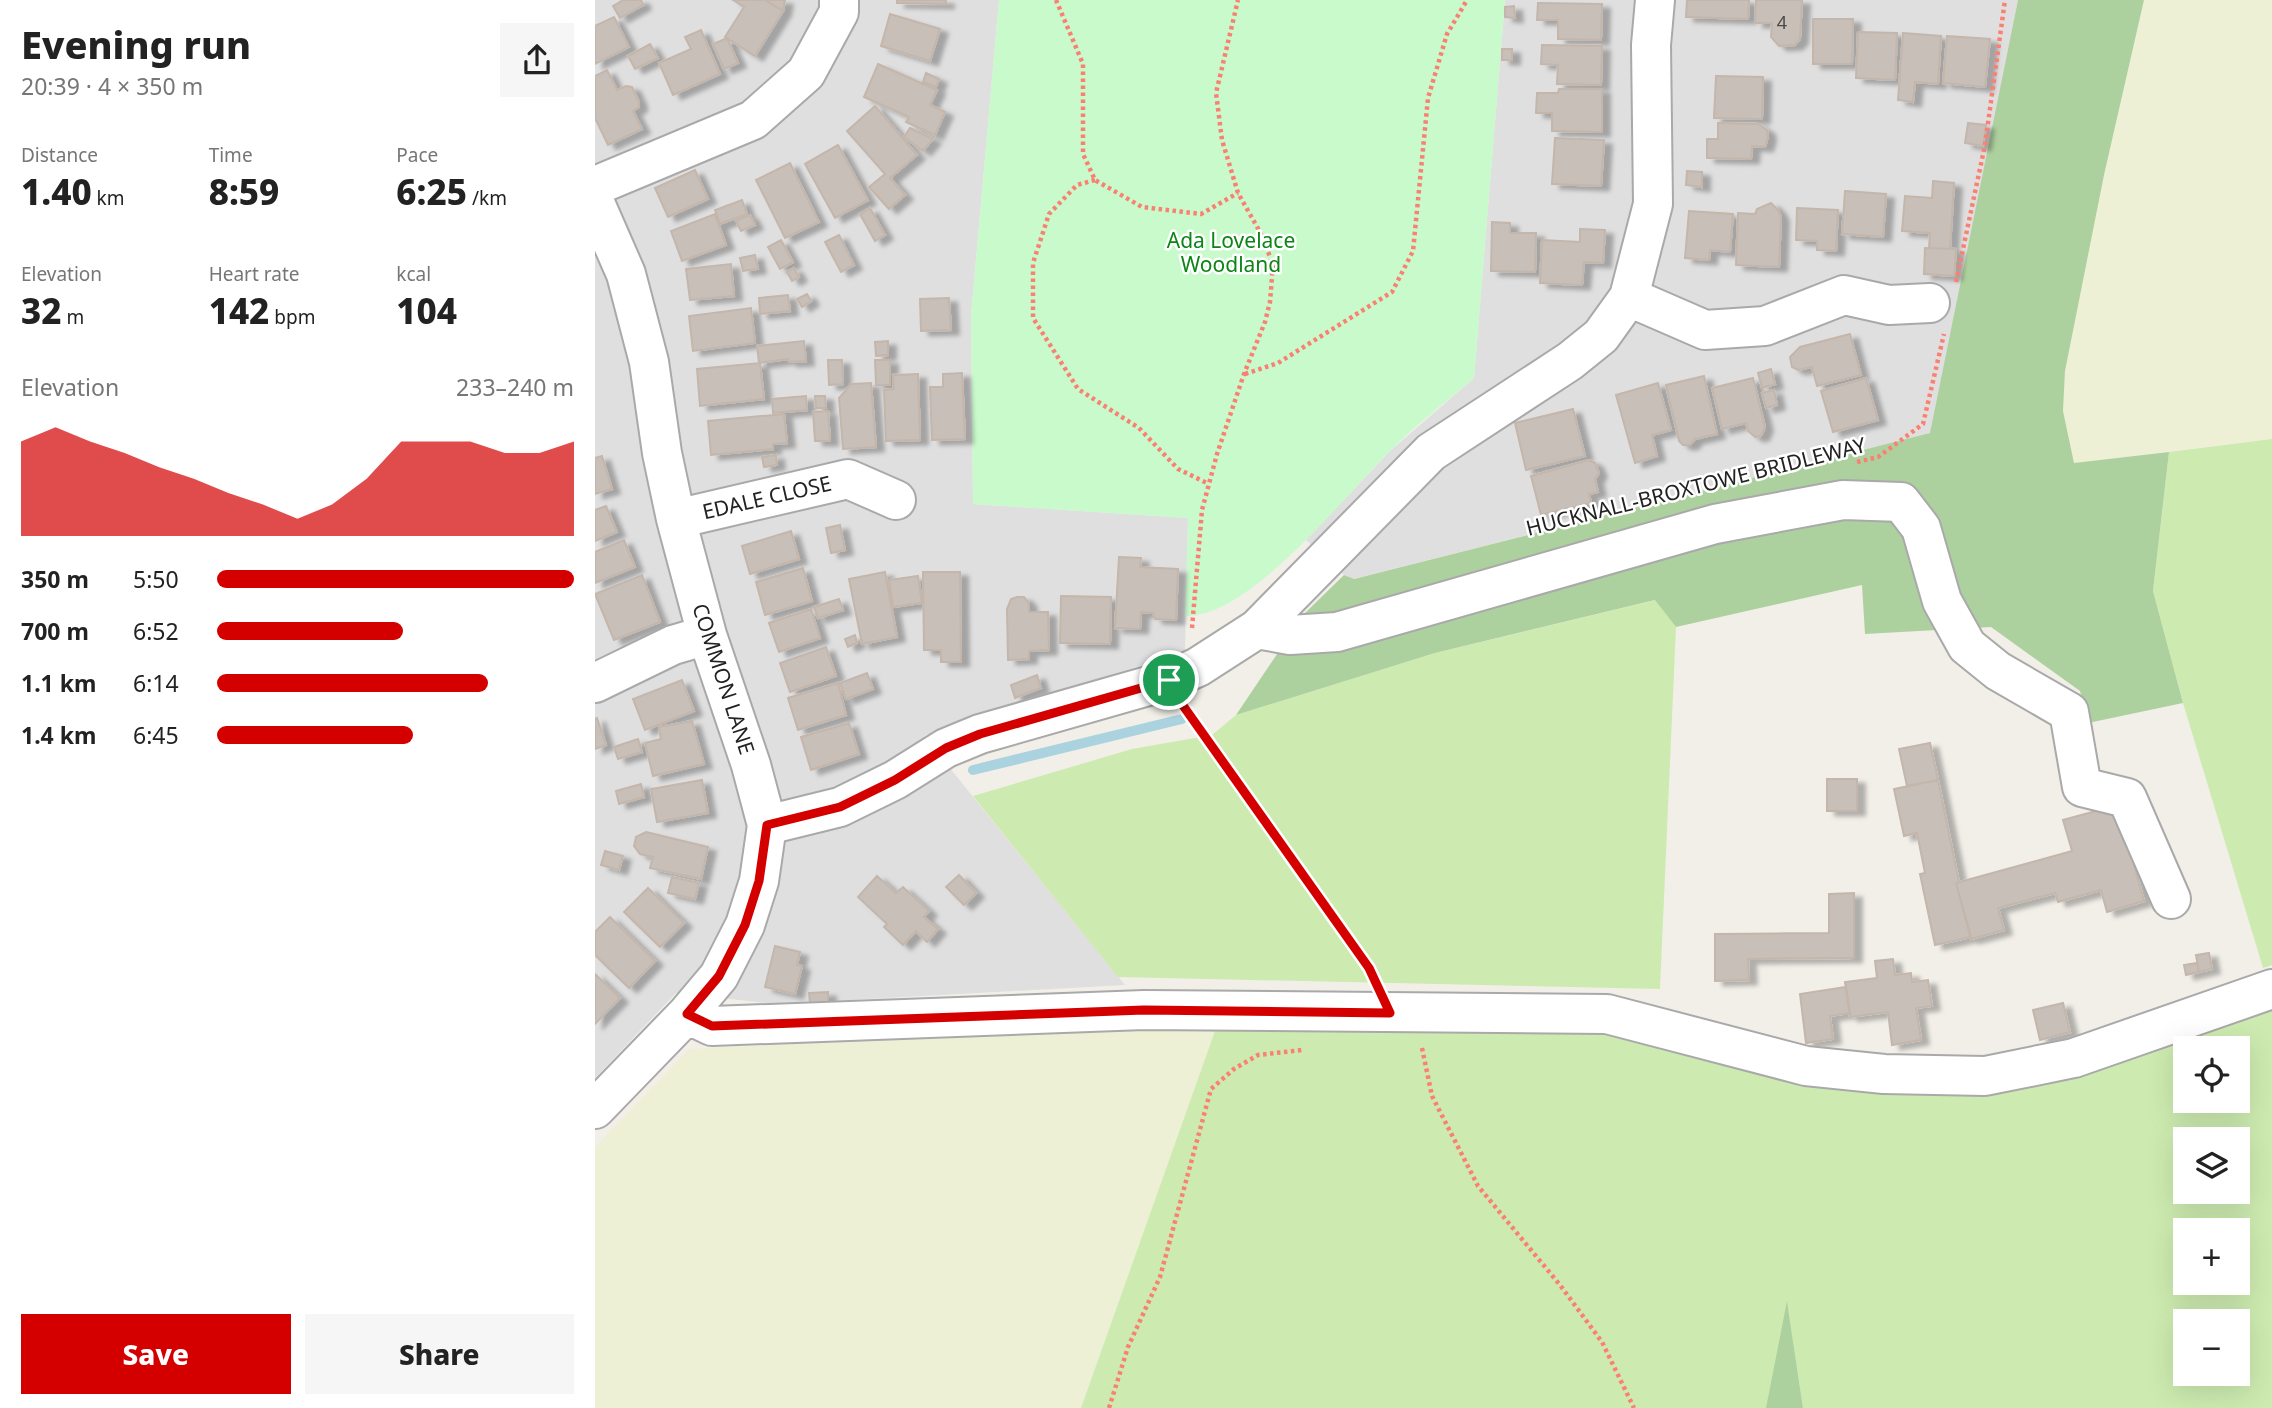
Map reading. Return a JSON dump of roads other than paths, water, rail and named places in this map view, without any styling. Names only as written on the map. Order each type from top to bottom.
[{"type":"street","points":[[595,186],[753,120],[806,73],[839,12],[839,0]]},
{"type":"street","points":[[767,825],[840,807],[895,780],[946,748],[980,734],[1184,673],[1257,629],[1431,452],[1570,361],[1601,336],[1629,297],[1653,204],[1651,45],[1655,0]]},
{"type":"street","name":"COMMON LANE","points":[[595,204],[626,274],[649,362],[662,453],[676,519],[707,635],[751,765],[767,825],[759,881],[745,925],[719,976],[687,1014],[595,1109]]},
{"type":"street","points":[[1629,297],[1706,330],[1765,326],[1844,295],[1889,305],[1944,302]]},
{"type":"street","name":"EDALE CLOSE","points":[[676,519],[848,479],[896,500]]},
{"type":"street","points":[[1257,629],[1290,635],[1337,632],[1715,524],[1843,500],[1901,502],[1921,528],[1942,601],[1968,646],[1998,671],[2069,712],[2082,787],[2127,798],[2171,900]]},
{"type":"street","points":[[595,683],[673,646],[707,635]]},
{"type":"street","points":[[687,1014],[712,1026],[1144,1010],[1410,1030],[1607,1014],[1806,1066],[1884,1074],[1985,1076],[2074,1058],[2272,989]]},
{"type":"waterway","points":[[973,770],[1182,719]]},
{"type":"park label","name":"Ada Lovelace Woodland","points":[[1231,253]]}]
